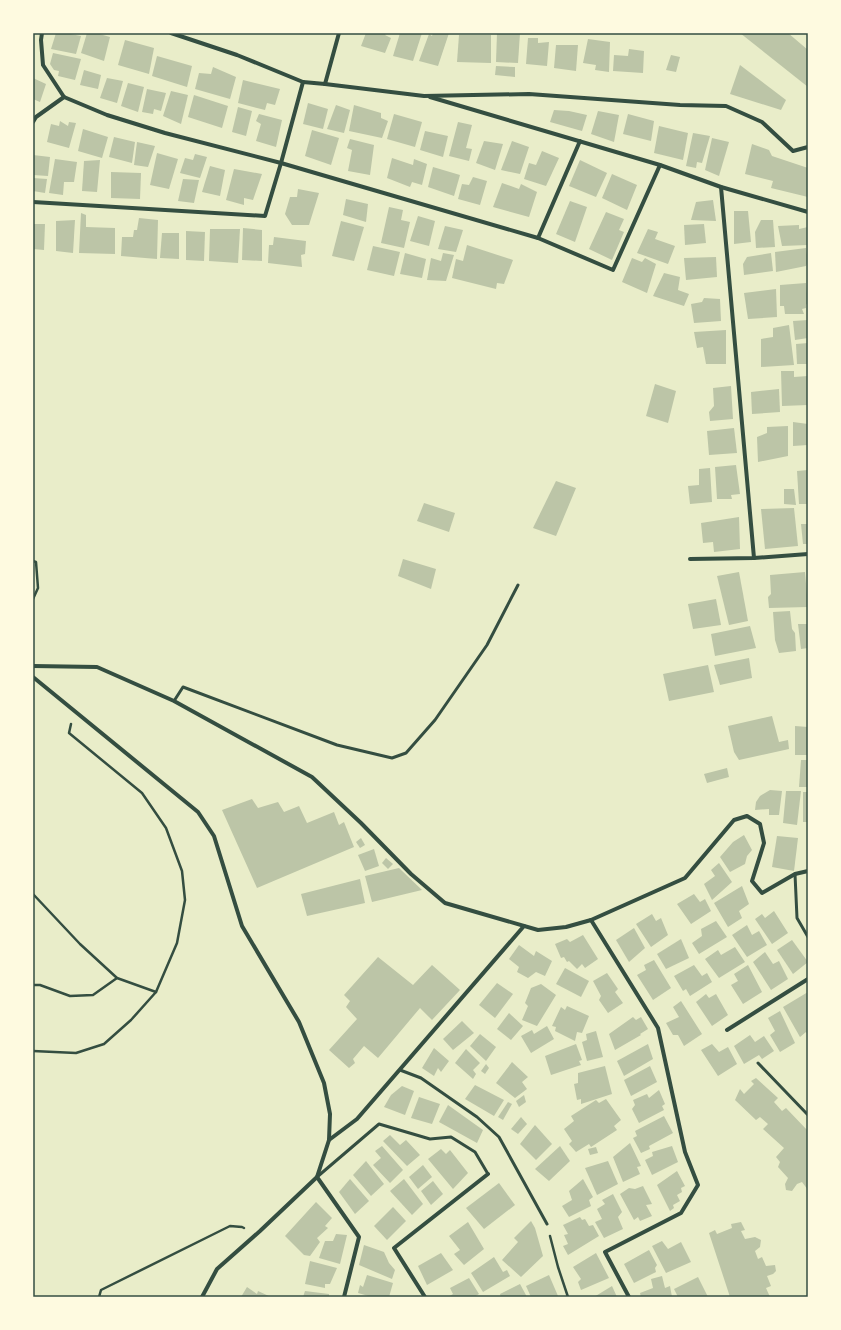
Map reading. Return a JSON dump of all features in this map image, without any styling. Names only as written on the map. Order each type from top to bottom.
[{"type":"street","points":[[42,33],[40,40],[43,65],[64,97],[114,118],[165,133],[282,163],[538,238],[613,270],[660,165]]},
{"type":"street","points":[[171,33],[237,55],[303,82],[424,96],[529,94],[680,105],[726,106],[762,122],[793,151],[808,147]]},
{"type":"street","points":[[325,84],[339,33]]},
{"type":"street","points":[[33,202],[265,216],[282,163],[303,82]]},
{"type":"street","points":[[424,96],[660,165],[721,187],[808,212]]},
{"type":"street","points":[[33,122],[36,117],[64,97]]},
{"type":"street","points":[[538,238],[580,141]]},
{"type":"street","points":[[721,187],[754,558]]},
{"type":"street","points":[[690,559],[754,558],[808,554]]},
{"type":"street","points":[[33,666],[97,667],[174,701],[312,778],[362,823],[411,874],[445,903],[538,930],[566,927],[591,920],[685,878],[734,820],[747,816],[760,824],[764,843],[752,881],[762,893],[794,874],[808,871]]},
{"type":"street","points":[[33,677],[198,812],[214,836],[242,926],[299,1022],[324,1083],[330,1114],[328,1140],[318,1177],[217,1269],[202,1297]]},
{"type":"street","points":[[591,920],[658,1028],[685,1152],[698,1185],[681,1213],[605,1252],[628,1297]]},
{"type":"street","points":[[328,1140],[357,1119],[524,926]]},
{"type":"street","points":[[727,1030],[808,979]]},
{"type":"street","points":[[425,1297],[394,1248],[488,1174]]},
{"type":"street","points":[[318,1177],[359,1237],[344,1297]]},
{"type":"lane","points":[[174,701],[183,687],[337,745],[392,758],[406,753],[435,720],[487,645],[518,585]]},
{"type":"lane","points":[[794,874],[798,918],[808,937]]},
{"type":"lane","points":[[758,1064],[808,1116]]},
{"type":"lane","points":[[400,1070],[421,1078],[477,1117],[499,1137],[547,1224]]},
{"type":"lane","points":[[318,1177],[379,1124],[430,1139],[451,1137],[475,1152],[488,1174]]},
{"type":"path","points":[[33,561],[36,562],[38,588],[33,599]]},
{"type":"path","points":[[33,1051],[76,1053],[104,1044],[131,1020],[156,992],[177,943],[185,900],[182,871],[166,828],[142,793],[69,733],[74,710]]},
{"type":"path","points":[[33,894],[80,944],[117,978],[156,992]]},
{"type":"path","points":[[33,985],[40,985],[70,996],[93,995],[117,978]]},
{"type":"path","points":[[547,1224],[558,1267],[568,1297]]},
{"type":"path","points":[[99,1297],[101,1290],[230,1226],[242,1226],[251,1238]]},
{"type":"building","points":[[56,33],[81,36],[76,54],[51,49]]},
{"type":"building","points":[[87,33],[96,33],[110,37],[104,61],[81,53]]},
{"type":"building","points":[[366,33],[386,33],[385,35],[391,38],[385,53],[361,46]]},
{"type":"building","points":[[400,33],[422,33],[413,61],[393,56]]},
{"type":"building","points":[[433,33],[449,33],[438,66],[419,61],[429,34],[432,36]]},
{"type":"building","points":[[497,33],[520,33],[518,63],[496,62]]},
{"type":"building","points":[[740,33],[788,33],[808,50],[808,87]]},
{"type":"building","points":[[459,35],[491,35],[491,63],[457,62]]},
{"type":"building","points":[[528,38],[538,38],[538,43],[549,42],[547,66],[526,64]]},
{"type":"building","points":[[588,39],[610,42],[609,72],[595,70],[596,65],[583,63]]},
{"type":"building","points":[[125,40],[154,48],[149,74],[118,65]]},
{"type":"building","points":[[556,45],[578,45],[576,71],[554,68]]},
{"type":"building","points":[[629,49],[644,51],[643,73],[613,71],[614,55],[628,56]]},
{"type":"building","points":[[53,53],[81,59],[75,80],[58,76],[59,71],[54,70],[50,64]]},
{"type":"building","points":[[671,55],[680,57],[676,72],[666,70]]},
{"type":"building","points":[[157,56],[192,66],[187,87],[152,76]]},
{"type":"building","points":[[740,65],[786,100],[781,110],[730,94]]},
{"type":"building","points":[[496,66],[515,67],[515,77],[495,75]]},
{"type":"building","points":[[213,67],[236,77],[230,99],[195,89],[199,73],[211,74]]},
{"type":"building","points":[[84,70],[101,75],[98,89],[80,85]]},
{"type":"building","points":[[33,78],[46,84],[40,102],[33,99]]},
{"type":"building","points":[[107,78],[123,81],[117,103],[100,98]]},
{"type":"building","points":[[243,80],[280,89],[275,105],[267,103],[265,110],[238,103]]},
{"type":"building","points":[[128,83],[144,87],[138,112],[121,106]]},
{"type":"building","points":[[147,89],[166,93],[161,111],[154,109],[153,114],[142,112]]},
{"type":"building","points":[[171,91],[188,95],[181,124],[163,116]]},
{"type":"building","points":[[194,95],[228,106],[222,128],[188,117]]},
{"type":"building","points":[[308,103],[328,109],[323,129],[303,124]]},
{"type":"building","points":[[336,105],[350,110],[344,133],[327,129]]},
{"type":"building","points":[[354,105],[381,113],[381,118],[388,121],[382,138],[349,131]]},
{"type":"building","points":[[238,107],[252,111],[246,136],[232,132]]},
{"type":"building","points":[[554,110],[569,111],[587,115],[582,131],[550,122]]},
{"type":"building","points":[[598,111],[619,115],[614,142],[591,134]]},
{"type":"building","points":[[259,114],[282,120],[276,147],[256,141],[261,124],[256,121]]},
{"type":"building","points":[[394,114],[422,122],[415,147],[387,139]]},
{"type":"building","points":[[628,114],[654,121],[651,141],[623,134]]},
{"type":"building","points":[[60,121],[68,126],[69,122],[76,123],[69,148],[47,142],[51,124],[59,126]]},
{"type":"building","points":[[458,122],[472,125],[466,148],[472,149],[469,161],[449,156]]},
{"type":"building","points":[[659,126],[688,133],[683,160],[654,153]]},
{"type":"building","points":[[83,129],[108,137],[102,158],[78,151]]},
{"type":"building","points":[[312,130],[339,138],[331,165],[305,156]]},
{"type":"building","points":[[425,131],[448,136],[443,157],[420,150]]},
{"type":"building","points":[[693,133],[710,136],[702,163],[697,162],[696,168],[686,166]]},
{"type":"building","points":[[114,137],[135,142],[132,163],[109,157]]},
{"type":"building","points":[[712,138],[729,142],[719,176],[705,170]]},
{"type":"building","points":[[350,139],[374,145],[370,175],[348,171],[352,150],[347,148]]},
{"type":"building","points":[[484,141],[503,144],[495,170],[476,163]]},
{"type":"building","points":[[512,141],[529,147],[520,174],[501,170]]},
{"type":"building","points":[[137,142],[155,146],[148,167],[134,165]]},
{"type":"building","points":[[752,144],[769,150],[772,156],[808,168],[808,197],[771,188],[773,181],[745,174]]},
{"type":"building","points":[[542,151],[559,158],[546,186],[524,179],[529,163],[536,165]]},
{"type":"building","points":[[157,153],[178,159],[169,189],[150,185]]},
{"type":"building","points":[[195,154],[207,157],[200,178],[180,173],[185,158],[193,160]]},
{"type":"building","points":[[33,155],[50,157],[48,176],[33,175]]},
{"type":"building","points":[[392,158],[413,165],[414,159],[427,164],[422,185],[412,182],[410,187],[387,178]]},
{"type":"building","points":[[55,159],[77,162],[74,182],[64,182],[63,195],[49,193]]},
{"type":"building","points":[[100,160],[97,192],[82,191],[84,161]]},
{"type":"building","points":[[580,160],[607,173],[596,197],[569,186]]},
{"type":"building","points":[[210,166],[225,170],[220,196],[202,192]]},
{"type":"building","points":[[433,167],[460,175],[454,196],[428,187]]},
{"type":"building","points":[[234,169],[262,174],[253,200],[244,198],[244,205],[226,200]]},
{"type":"building","points":[[111,172],[141,173],[140,199],[111,198]]},
{"type":"building","points":[[612,174],[637,185],[627,210],[602,198]]},
{"type":"building","points":[[473,177],[487,181],[480,205],[458,199],[462,184],[469,185]]},
{"type":"building","points":[[33,178],[47,179],[45,193],[33,191]]},
{"type":"building","points":[[183,179],[199,180],[194,203],[178,201]]},
{"type":"building","points":[[502,183],[519,189],[521,184],[537,192],[529,217],[493,207]]},
{"type":"building","points":[[298,189],[319,193],[309,225],[292,225],[285,214],[290,197],[297,197]]},
{"type":"building","points":[[346,199],[368,204],[366,222],[343,215]]},
{"type":"building","points":[[713,200],[716,221],[691,220],[696,202]]},
{"type":"building","points":[[570,201],[587,207],[575,242],[556,234]]},
{"type":"building","points":[[389,207],[403,210],[401,220],[410,222],[404,248],[381,243]]},
{"type":"building","points":[[734,211],[748,211],[751,242],[734,244]]},
{"type":"building","points":[[606,212],[624,219],[619,230],[624,232],[612,260],[589,249]]},
{"type":"building","points":[[81,213],[86,215],[86,227],[115,228],[115,254],[79,253]]},
{"type":"building","points":[[418,216],[435,221],[429,246],[410,241]]},
{"type":"building","points":[[139,218],[158,220],[157,259],[121,256],[122,237],[133,237],[134,230],[137,230]]},
{"type":"building","points":[[75,220],[73,253],[56,251],[56,221]]},
{"type":"building","points":[[761,220],[773,220],[775,247],[756,248],[755,232]]},
{"type":"building","points":[[341,221],[364,227],[354,261],[332,256]]},
{"type":"building","points":[[33,224],[45,224],[44,250],[33,249]]},
{"type":"building","points":[[704,224],[706,243],[685,245],[684,225]]},
{"type":"building","points":[[799,225],[799,229],[808,227],[808,245],[782,246],[778,226]]},
{"type":"building","points":[[445,226],[463,230],[456,252],[438,249]]},
{"type":"building","points":[[243,228],[262,230],[262,261],[242,260]]},
{"type":"building","points":[[210,229],[240,229],[238,263],[209,261]]},
{"type":"building","points":[[648,229],[658,232],[655,239],[675,246],[668,264],[637,253]]},
{"type":"building","points":[[186,231],[205,232],[204,261],[186,260]]},
{"type":"building","points":[[162,233],[179,233],[179,259],[160,258]]},
{"type":"building","points":[[274,237],[306,241],[305,254],[301,255],[302,267],[268,263],[269,245],[273,245]]},
{"type":"building","points":[[467,245],[513,260],[504,284],[497,283],[496,289],[452,278],[456,259],[463,261]]},
{"type":"building","points":[[373,246],[400,252],[394,276],[367,270]]},
{"type":"building","points":[[806,248],[808,262],[806,266],[776,272],[775,252]]},
{"type":"building","points":[[405,253],[426,259],[422,278],[400,274]]},
{"type":"building","points":[[443,253],[454,255],[446,281],[427,280],[431,258],[441,261]]},
{"type":"building","points":[[771,253],[773,271],[744,275],[743,264],[747,257]]},
{"type":"building","points":[[716,257],[717,277],[686,280],[684,258]]},
{"type":"building","points":[[632,258],[642,262],[645,258],[656,264],[647,293],[622,282]]},
{"type":"building","points":[[664,273],[680,277],[678,290],[689,294],[684,306],[653,296]]},
{"type":"building","points":[[806,283],[808,305],[806,304],[806,308],[802,309],[804,314],[785,314],[784,306],[780,306],[780,285]]},
{"type":"building","points":[[776,289],[777,317],[748,319],[744,293]]},
{"type":"building","points":[[704,298],[720,299],[721,321],[694,323],[691,304],[702,302]]},
{"type":"building","points":[[808,320],[808,338],[795,340],[793,321]]},
{"type":"building","points":[[789,325],[794,365],[761,367],[761,339],[773,337],[773,328]]},
{"type":"building","points":[[726,330],[726,364],[706,364],[703,347],[697,348],[694,332]]},
{"type":"building","points":[[808,343],[808,364],[797,364],[796,344]]},
{"type":"building","points":[[781,371],[794,371],[794,377],[808,376],[808,405],[782,406]]},
{"type":"building","points":[[655,384],[676,391],[668,423],[646,416]]},
{"type":"building","points":[[731,386],[733,419],[710,421],[709,412],[714,406],[713,388]]},
{"type":"building","points":[[779,389],[780,412],[752,414],[751,392]]},
{"type":"building","points":[[793,422],[808,424],[808,445],[793,446]]},
{"type":"building","points":[[788,426],[788,456],[758,462],[757,437],[767,433],[767,427]]},
{"type":"building","points":[[734,428],[737,453],[709,455],[707,431]]},
{"type":"building","points":[[736,465],[740,494],[731,495],[732,499],[717,499],[715,467]]},
{"type":"building","points":[[710,468],[712,502],[690,504],[688,486],[699,485],[699,469]]},
{"type":"building","points":[[808,470],[808,504],[799,504],[797,471]]},
{"type":"building","points":[[556,481],[576,488],[556,536],[533,528]]},
{"type":"building","points":[[784,489],[794,489],[796,505],[784,504]]},
{"type":"building","points":[[424,503],[455,513],[449,532],[417,521]]},
{"type":"building","points":[[794,508],[798,546],[765,549],[761,509]]},
{"type":"building","points":[[739,517],[740,549],[714,552],[713,542],[703,543],[701,523]]},
{"type":"building","points":[[801,524],[808,524],[808,544],[803,544]]},
{"type":"building","points":[[403,559],[436,569],[431,589],[398,576]]},
{"type":"building","points":[[739,572],[748,621],[729,625],[717,576]]},
{"type":"building","points":[[805,572],[808,607],[769,608],[768,597],[771,594],[770,575]]},
{"type":"building","points":[[716,599],[721,625],[693,629],[688,604]]},
{"type":"building","points":[[790,611],[792,629],[795,633],[796,651],[779,653],[775,640],[773,612]]},
{"type":"building","points":[[798,624],[808,624],[808,648],[801,649]]},
{"type":"building","points":[[750,626],[756,648],[715,656],[711,634]]},
{"type":"building","points":[[749,658],[752,678],[720,685],[714,665]]},
{"type":"building","points":[[708,665],[714,692],[669,701],[663,674]]},
{"type":"building","points":[[772,716],[779,742],[788,740],[789,749],[739,760],[734,752],[728,726]]},
{"type":"building","points":[[795,726],[808,727],[808,755],[795,755]]},
{"type":"building","points":[[801,760],[808,760],[808,787],[799,787]]},
{"type":"building","points":[[727,768],[729,777],[707,783],[704,774]]},
{"type":"building","points":[[770,790],[782,791],[779,815],[769,815],[769,809],[755,810],[756,802],[760,796]]},
{"type":"building","points":[[786,791],[801,791],[797,825],[783,823]]},
{"type":"building","points":[[803,792],[808,792],[808,822],[803,822]]},
{"type":"building","points":[[252,799],[258,808],[278,802],[284,812],[299,806],[307,823],[334,812],[339,825],[344,822],[354,847],[257,888],[222,810]]},
{"type":"building","points":[[744,835],[752,850],[747,856],[745,864],[730,872],[720,857],[733,842]]},
{"type":"building","points":[[777,836],[798,838],[794,871],[772,867]]},
{"type":"building","points":[[361,838],[365,845],[360,848],[356,842]]},
{"type":"building","points":[[374,849],[379,866],[365,871],[358,855]]},
{"type":"building","points":[[386,858],[393,864],[388,869],[382,863]]},
{"type":"building","points":[[719,863],[732,882],[712,900],[704,884],[715,876],[711,870]]},
{"type":"building","points":[[399,868],[422,890],[372,902],[365,876]]},
{"type":"building","points":[[360,879],[365,903],[307,916],[301,894]]},
{"type":"building","points":[[742,886],[749,904],[739,911],[742,918],[728,927],[714,903]]},
{"type":"building","points":[[694,894],[700,902],[705,899],[711,911],[691,924],[677,904]]},
{"type":"building","points":[[774,911],[788,933],[772,944],[755,919],[762,914],[765,918]]},
{"type":"building","points":[[652,914],[656,921],[661,918],[668,935],[651,947],[636,924]]},
{"type":"building","points":[[716,921],[727,937],[699,954],[692,943],[702,936],[701,929]]},
{"type":"building","points":[[747,925],[752,935],[759,931],[767,945],[747,957],[732,935]]},
{"type":"building","points":[[634,928],[645,948],[629,962],[616,940]]},
{"type":"building","points":[[583,935],[598,959],[585,968],[582,964],[577,969],[569,961],[567,962],[564,957],[561,958],[555,944],[567,939],[570,942]]},
{"type":"building","points":[[681,939],[689,958],[666,969],[657,954]]},
{"type":"building","points":[[792,940],[808,962],[793,974],[777,950]]},
{"type":"building","points":[[519,945],[534,956],[536,951],[552,961],[545,976],[536,972],[528,978],[517,972],[519,967],[509,959]]},
{"type":"building","points":[[735,947],[745,962],[719,978],[705,959],[718,950],[721,955]]},
{"type":"building","points":[[765,952],[773,964],[779,961],[788,979],[771,990],[753,962]]},
{"type":"building","points":[[378,957],[413,985],[432,965],[460,990],[432,1020],[420,1008],[378,1058],[364,1046],[353,1059],[355,1063],[349,1068],[329,1050],[357,1019],[346,1007],[350,1001],[344,995]]},
{"type":"building","points":[[654,960],[671,988],[653,1000],[637,975],[646,970],[644,965]]},
{"type":"building","points":[[694,965],[702,976],[707,973],[712,982],[690,996],[686,989],[683,991],[674,976]]},
{"type":"building","points":[[748,965],[762,992],[743,1004],[731,985],[738,981],[734,974]]},
{"type":"building","points":[[565,968],[589,981],[581,997],[556,984]]},
{"type":"building","points":[[607,973],[618,989],[615,992],[623,1003],[608,1013],[599,1000],[601,996],[593,981]]},
{"type":"building","points":[[497,983],[513,994],[495,1018],[479,1005]]},
{"type":"building","points":[[541,984],[556,995],[537,1026],[522,1020],[528,1006],[525,1003],[531,988]]},
{"type":"building","points":[[808,992],[808,1035],[806,1032],[800,1037],[783,1007]]},
{"type":"building","points":[[706,994],[709,998],[716,994],[728,1015],[712,1026],[696,1002]]},
{"type":"building","points":[[681,1001],[702,1034],[684,1046],[678,1035],[673,1035],[666,1023],[679,1017],[673,1007]]},
{"type":"building","points":[[567,1006],[589,1016],[582,1033],[577,1032],[575,1041],[555,1031],[556,1027],[552,1026],[561,1007],[565,1010]]},
{"type":"building","points":[[780,1011],[795,1043],[780,1052],[770,1035],[775,1031],[768,1018]]},
{"type":"building","points":[[509,1013],[523,1026],[511,1040],[497,1029]]},
{"type":"building","points":[[633,1017],[636,1020],[641,1017],[648,1029],[640,1034],[641,1035],[615,1050],[609,1034]]},
{"type":"building","points":[[462,1021],[474,1033],[453,1050],[443,1039]]},
{"type":"building","points":[[547,1026],[554,1039],[531,1053],[521,1036],[532,1030],[534,1034]]},
{"type":"building","points":[[596,1031],[603,1057],[587,1061],[582,1042],[587,1040],[586,1034]]},
{"type":"building","points":[[480,1034],[496,1047],[486,1061],[470,1046]]},
{"type":"building","points":[[750,1035],[755,1042],[764,1036],[774,1051],[762,1059],[759,1055],[744,1064],[734,1046]]},
{"type":"building","points":[[576,1044],[582,1060],[579,1061],[581,1065],[551,1075],[545,1056]]},
{"type":"building","points":[[648,1044],[653,1059],[624,1076],[617,1061]]},
{"type":"building","points":[[712,1044],[719,1052],[728,1047],[737,1064],[718,1076],[701,1050]]},
{"type":"building","points":[[434,1048],[449,1061],[441,1072],[438,1068],[434,1076],[422,1068]]},
{"type":"building","points":[[466,1049],[480,1063],[473,1070],[476,1074],[473,1079],[455,1063]]},
{"type":"building","points":[[512,1062],[528,1077],[522,1082],[527,1089],[515,1098],[496,1083]]},
{"type":"building","points":[[486,1064],[489,1068],[485,1074],[481,1071]]},
{"type":"building","points":[[605,1066],[612,1094],[581,1104],[581,1099],[577,1100],[574,1084],[578,1083],[578,1073]]},
{"type":"building","points":[[650,1066],[657,1082],[631,1096],[624,1080]]},
{"type":"building","points":[[756,1078],[778,1098],[774,1102],[782,1111],[786,1108],[808,1131],[808,1190],[802,1182],[797,1184],[792,1191],[786,1190],[785,1184],[788,1178],[778,1167],[780,1162],[776,1157],[784,1148],[763,1129],[768,1124],[760,1117],[756,1120],[735,1100],[740,1089],[744,1094],[754,1084],[751,1081]]},
{"type":"building","points":[[475,1085],[504,1100],[494,1116],[465,1099]]},
{"type":"building","points":[[402,1086],[414,1091],[405,1115],[384,1107],[391,1095]]},
{"type":"building","points":[[659,1090],[665,1104],[662,1106],[664,1110],[639,1123],[632,1109],[635,1105],[633,1100],[647,1094],[649,1098]]},
{"type":"building","points":[[524,1095],[526,1102],[519,1107],[516,1101]]},
{"type":"building","points":[[419,1097],[440,1104],[432,1124],[411,1118]]},
{"type":"building","points":[[606,1099],[621,1120],[614,1126],[617,1130],[591,1147],[589,1144],[576,1152],[569,1144],[572,1141],[564,1129],[574,1121],[571,1116],[596,1100],[599,1103]]},
{"type":"building","points":[[508,1102],[512,1104],[503,1120],[498,1117]]},
{"type":"building","points":[[448,1105],[483,1130],[477,1143],[439,1122]]},
{"type":"building","points":[[664,1116],[673,1133],[649,1146],[650,1149],[641,1153],[633,1138],[637,1136],[635,1131]]},
{"type":"building","points":[[521,1117],[527,1124],[518,1134],[511,1129]]},
{"type":"building","points":[[535,1125],[552,1144],[536,1160],[520,1144]]},
{"type":"building","points":[[390,1135],[400,1145],[406,1140],[420,1155],[407,1166],[383,1141]]},
{"type":"building","points":[[630,1143],[641,1166],[637,1167],[640,1174],[623,1182],[613,1157]]},
{"type":"building","points":[[382,1146],[403,1170],[390,1183],[373,1165],[381,1158],[375,1151]]},
{"type":"building","points":[[560,1146],[570,1161],[549,1181],[535,1169]]},
{"type":"building","points":[[672,1146],[678,1162],[652,1175],[645,1160],[653,1156],[652,1152]]},
{"type":"building","points":[[596,1147],[598,1153],[590,1155],[588,1149]]},
{"type":"building","points":[[441,1149],[446,1154],[450,1150],[468,1173],[453,1189],[428,1159]]},
{"type":"building","points":[[366,1161],[384,1184],[371,1196],[353,1175]]},
{"type":"building","points":[[608,1161],[618,1184],[597,1195],[585,1168]]},
{"type":"building","points":[[423,1165],[432,1177],[418,1189],[409,1177]]},
{"type":"building","points":[[677,1171],[685,1186],[681,1188],[682,1192],[677,1195],[680,1201],[673,1205],[674,1208],[670,1211],[657,1185]]},
{"type":"building","points":[[350,1179],[369,1201],[355,1214],[339,1192]]},
{"type":"building","points":[[404,1179],[423,1204],[412,1215],[390,1191]]},
{"type":"building","points":[[583,1179],[593,1197],[589,1200],[591,1206],[569,1217],[562,1206],[572,1200],[569,1191]]},
{"type":"building","points":[[433,1181],[443,1194],[431,1205],[421,1191]]},
{"type":"building","points":[[499,1183],[515,1205],[484,1229],[466,1208]]},
{"type":"building","points":[[643,1186],[652,1204],[646,1205],[652,1216],[640,1221],[638,1217],[634,1220],[620,1194],[629,1188],[635,1189]]},
{"type":"building","points":[[613,1194],[622,1212],[618,1217],[623,1229],[604,1238],[595,1222],[602,1219],[597,1209],[605,1204],[602,1200]]},
{"type":"building","points":[[316,1202],[332,1218],[325,1226],[328,1228],[317,1238],[320,1242],[310,1256],[304,1255],[285,1236]]},
{"type":"building","points":[[393,1207],[406,1221],[387,1240],[374,1226]]},
{"type":"building","points":[[580,1217],[582,1220],[585,1219],[589,1226],[593,1225],[599,1236],[568,1255],[563,1246],[568,1244],[564,1235],[568,1234],[563,1225]]},
{"type":"building","points":[[531,1221],[535,1228],[543,1256],[521,1277],[502,1260],[518,1242],[514,1238]]},
{"type":"building","points":[[468,1222],[484,1249],[464,1265],[454,1254],[460,1250],[449,1236]]},
{"type":"building","points":[[741,1222],[745,1230],[741,1231],[745,1239],[755,1237],[761,1240],[760,1247],[755,1251],[758,1259],[762,1257],[766,1266],[775,1265],[776,1271],[767,1276],[771,1286],[766,1288],[770,1297],[730,1297],[709,1233],[715,1230],[717,1234],[732,1228],[731,1224]]},
{"type":"building","points":[[336,1234],[347,1235],[340,1264],[319,1258],[325,1241],[333,1241]]},
{"type":"building","points":[[662,1241],[668,1249],[681,1242],[691,1262],[666,1273],[652,1246]]},
{"type":"building","points":[[364,1245],[384,1252],[389,1263],[395,1270],[392,1279],[359,1265]]},
{"type":"building","points":[[649,1250],[657,1265],[655,1268],[656,1272],[634,1283],[624,1264]]},
{"type":"building","points":[[441,1253],[453,1270],[427,1285],[418,1266]]},
{"type":"building","points":[[596,1253],[609,1278],[581,1290],[578,1282],[581,1279],[573,1267]]},
{"type":"building","points":[[494,1257],[503,1272],[507,1270],[510,1276],[483,1292],[471,1273]]},
{"type":"building","points":[[310,1261],[337,1268],[330,1284],[325,1284],[325,1288],[305,1284]]},
{"type":"building","points":[[367,1275],[393,1283],[389,1297],[372,1297],[358,1293],[360,1285],[363,1287]]},
{"type":"building","points":[[549,1275],[558,1296],[531,1297],[526,1286]]},
{"type":"building","points":[[662,1276],[665,1288],[670,1286],[672,1297],[641,1297],[640,1293],[653,1288],[651,1279]]},
{"type":"building","points":[[698,1277],[708,1297],[678,1297],[674,1289]]},
{"type":"building","points":[[469,1278],[479,1294],[474,1297],[448,1297],[453,1294],[450,1288]]},
{"type":"building","points":[[520,1284],[527,1297],[501,1297],[500,1294]]},
{"type":"building","points":[[612,1286],[617,1297],[594,1297]]},
{"type":"building","points":[[247,1287],[257,1294],[258,1291],[271,1297],[241,1297]]},
{"type":"building","points":[[305,1291],[329,1294],[329,1297],[303,1297]]}]
